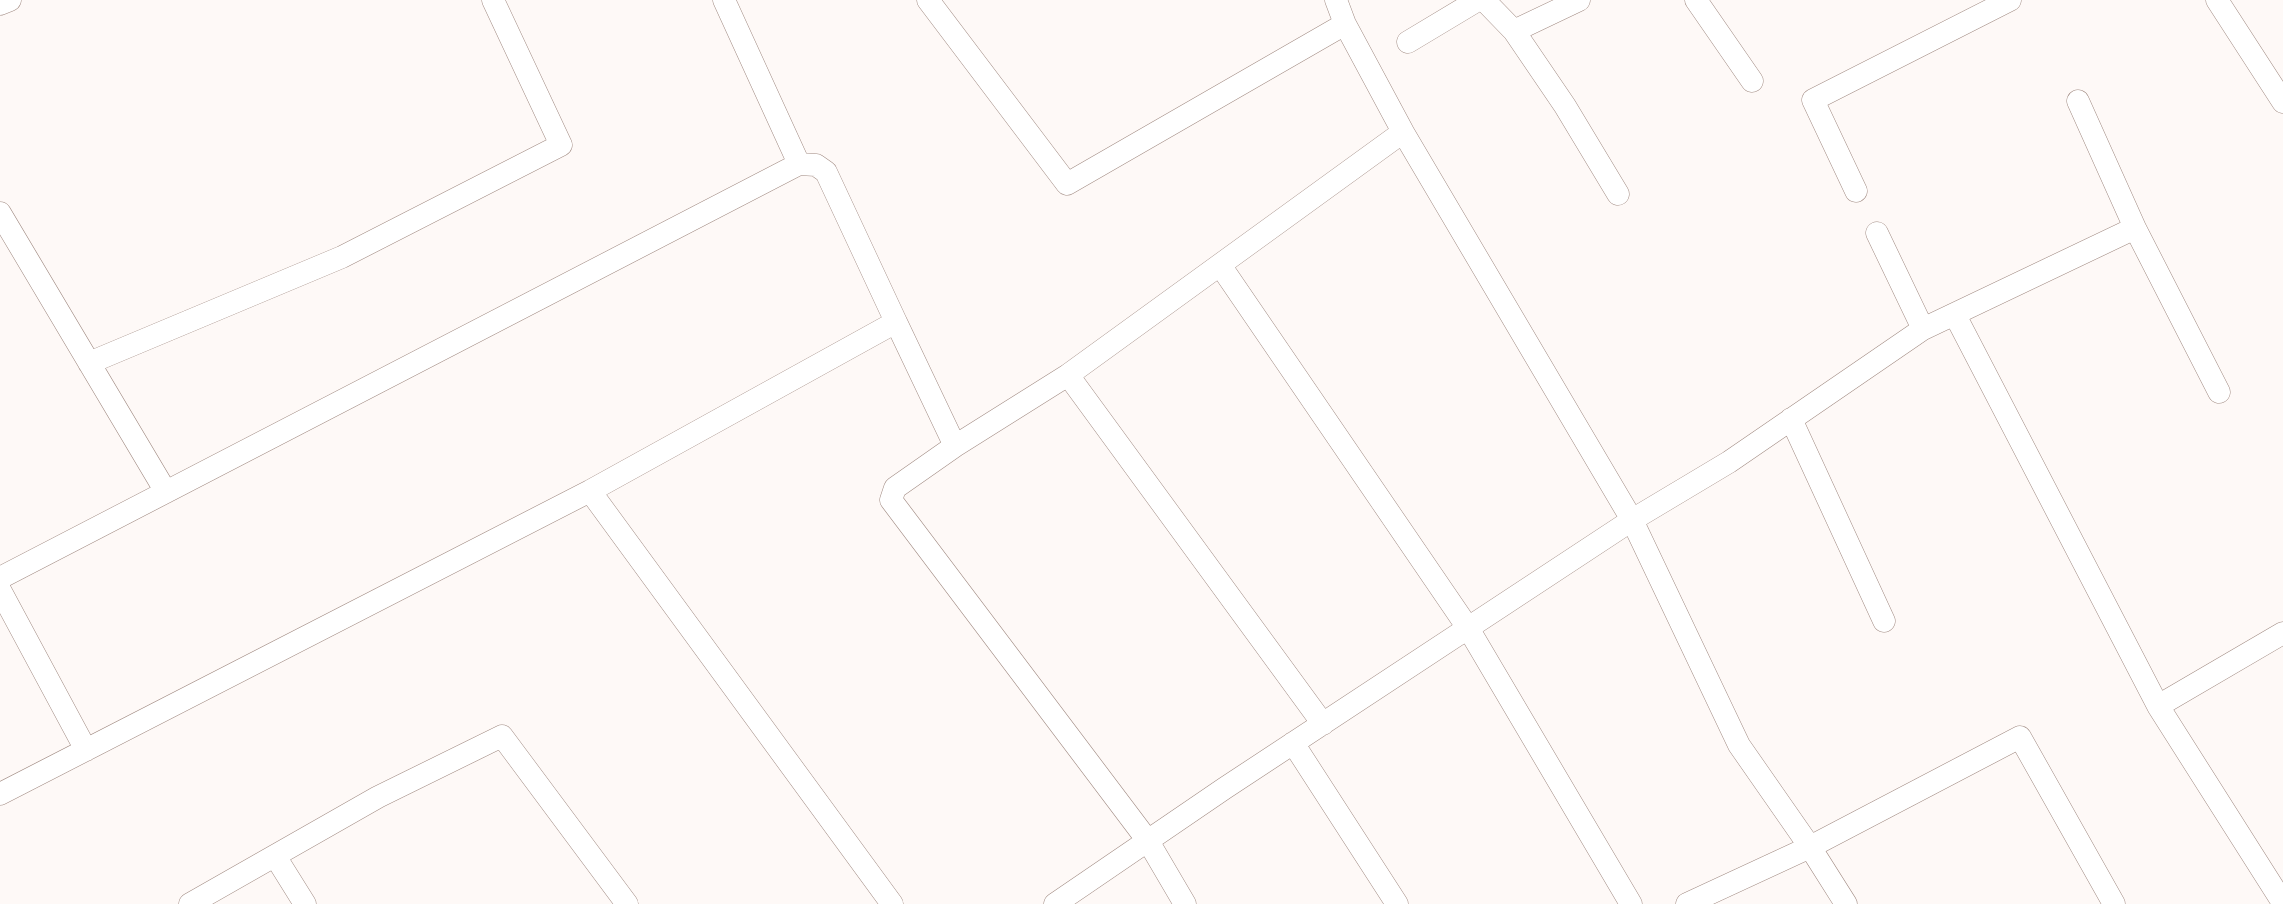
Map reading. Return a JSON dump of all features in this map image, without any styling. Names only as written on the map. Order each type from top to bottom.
[{"type":"street","points":[[0,4],[10,0]]},
{"type":"street","points":[[89,363],[342,257],[561,145],[493,0]]},
{"type":"street","points":[[724,0],[799,164]]},
{"type":"street","points":[[928,0],[1067,184],[1345,24]]},
{"type":"street","points":[[1336,0],[1345,24],[1403,132],[1632,520],[1739,745],[1810,847],[1846,904]]},
{"type":"street","points":[[1408,42],[1478,0]]},
{"type":"street","points":[[1484,0],[1514,31],[1565,106],[1618,194]]},
{"type":"street","points":[[1514,31],[1579,0]]},
{"type":"street","points":[[1696,0],[1752,81]]},
{"type":"street","points":[[1856,191],[1813,100],[2010,0]]},
{"type":"street","points":[[2217,0],[2283,102]]},
{"type":"street","points":[[2078,101],[2135,228],[2219,392]]},
{"type":"street","points":[[1186,904],[1148,841],[891,500],[895,488],[955,446],[1068,375],[1403,132]]},
{"type":"street","points":[[0,578],[799,164],[816,164],[826,172],[955,446]]},
{"type":"street","points":[[0,213],[166,492]]},
{"type":"street","points":[[1055,904],[1293,743],[1632,520],[1728,462],[1923,329],[2135,228]]},
{"type":"street","points":[[1877,233],[1923,329]]},
{"type":"street","points":[[1220,265],[1468,628],[1631,904]]},
{"type":"street","points":[[1955,315],[2158,706],[2283,903]]},
{"type":"street","points":[[0,794],[590,491],[896,322]]},
{"type":"street","points":[[1068,375],[1323,724]]},
{"type":"street","points":[[1791,419],[1884,620]]},
{"type":"street","points":[[590,491],[892,904]]},
{"type":"street","points":[[0,590],[86,750]]},
{"type":"street","points":[[2158,706],[2282,635]]},
{"type":"street","points":[[190,904],[378,797],[502,736],[627,904]]},
{"type":"street","points":[[1687,904],[1810,847],[2020,737],[2114,904]]},
{"type":"street","points":[[1293,743],[1397,904]]},
{"type":"street","points":[[275,856],[305,904]]}]
